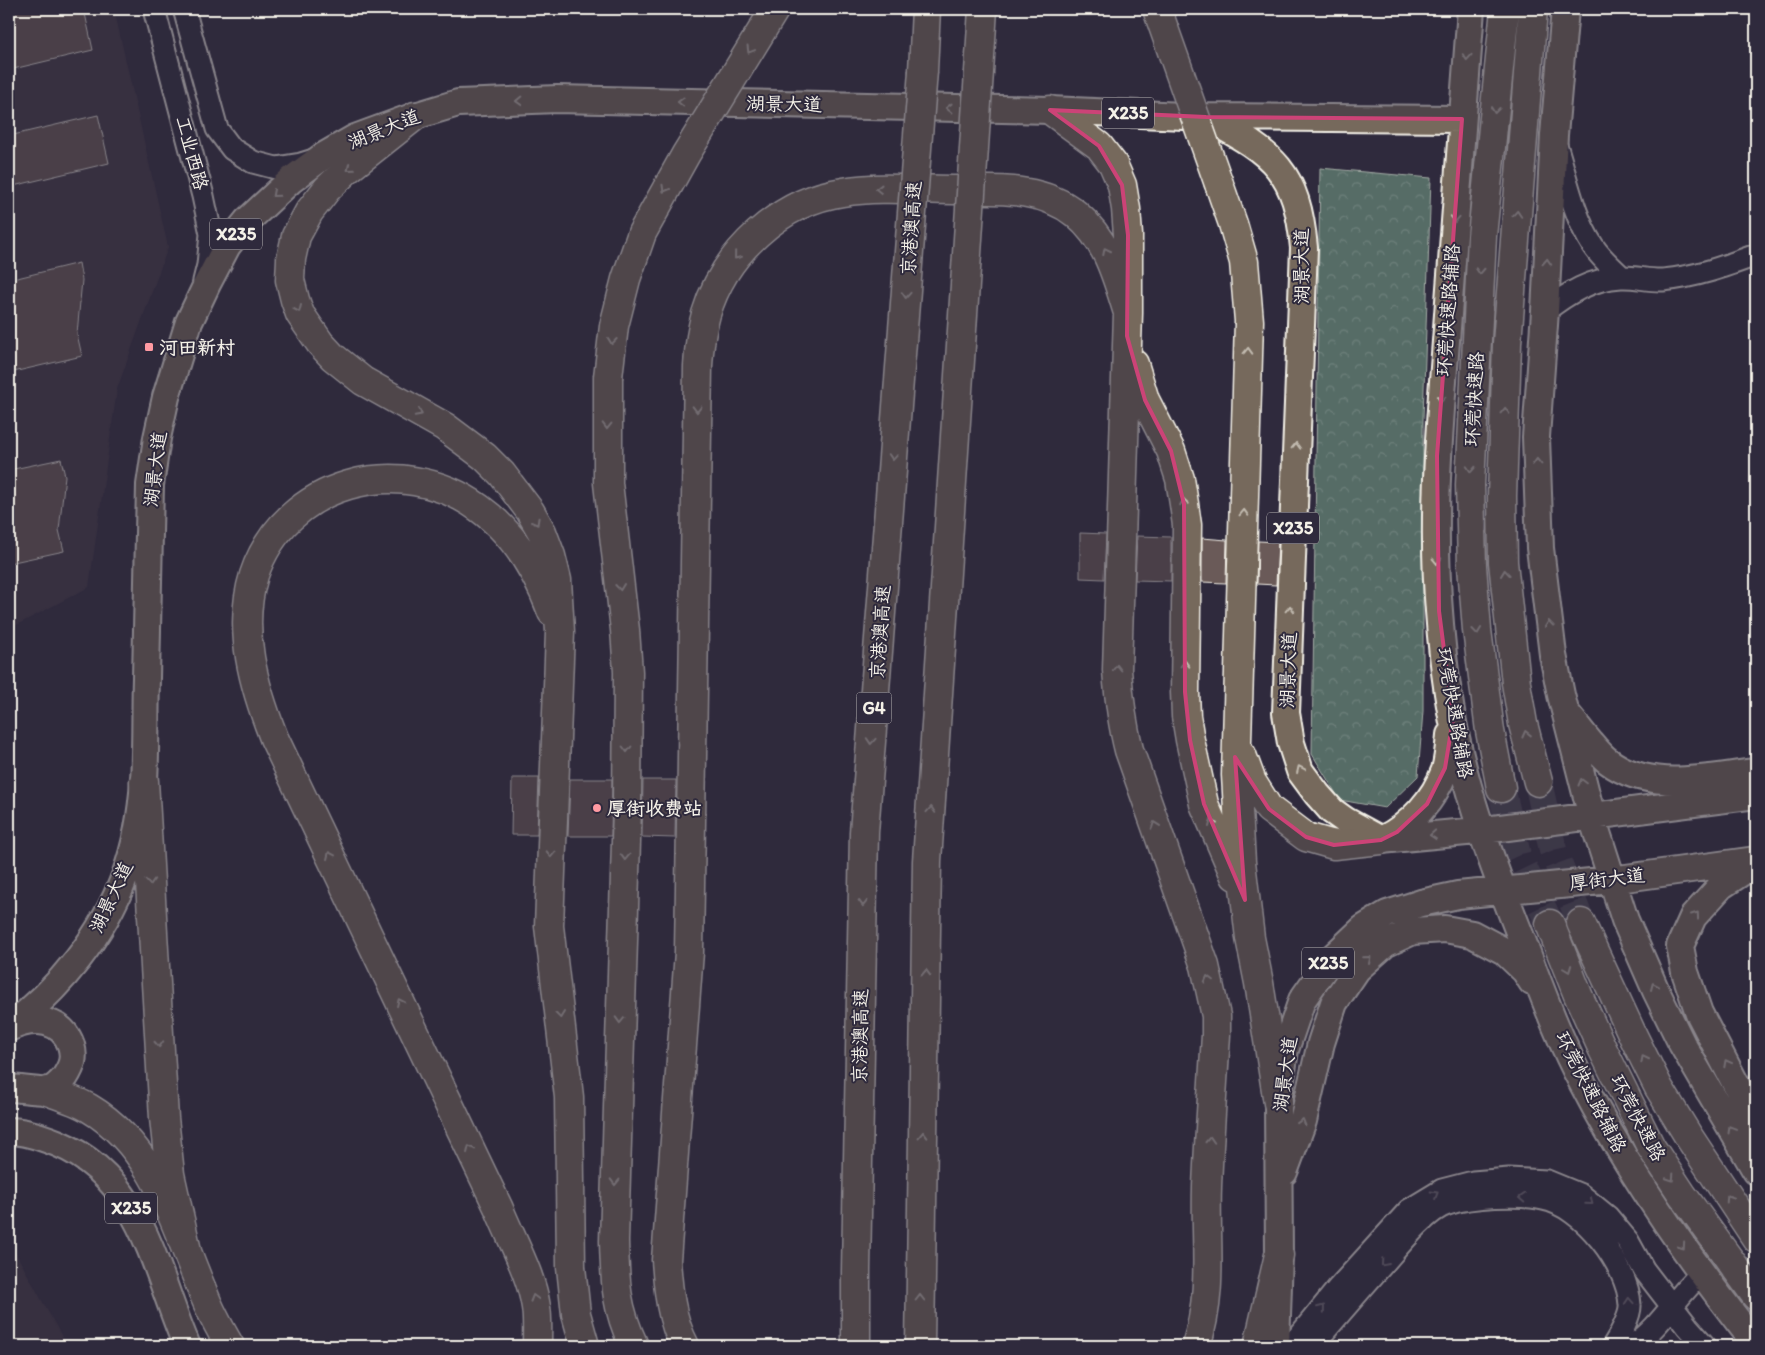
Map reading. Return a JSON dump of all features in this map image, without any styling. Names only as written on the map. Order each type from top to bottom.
[{"type":"highway","points":[[634,1346],[620,1312],[615,1286],[614,1242],[627,808],[628,672],[608,483],[608,377],[614,326],[626,279],[642,233],[686,154],[775,9]]},
{"type":"highway","name":"京港澳高速","points":[[856,1346],[864,832],[923,71],[926,9]]},
{"type":"highway","points":[[920,1346],[927,861],[984,9]]},
{"type":"highway","points":[[1158,9],[1234,224],[1244,262],[1249,320],[1237,741],[1238,820],[1240,862],[1245,900],[1278,1103]]},
{"type":"highway","name":"环莞快速路","points":[[1501,788],[1490,730],[1477,630],[1472,566],[1470,484],[1482,236],[1505,9]]},
{"type":"highway","name":"环莞快速路","points":[[1533,9],[1508,343],[1502,496],[1504,562],[1516,683],[1523,724],[1538,782]]},
{"type":"highway","points":[[1050,110],[1099,146],[1113,164],[1122,185],[1128,235],[1128,324],[1117,670],[1119,700],[1122,724],[1129,750],[1202,957],[1216,1016],[1207,1189],[1207,1297],[1202,1330],[1196,1346]]},
{"type":"highway","points":[[415,116],[326,189],[309,212],[296,236],[291,259],[290,280],[294,300],[300,314],[320,343],[348,370],[383,394],[445,427],[485,457],[518,493],[542,532],[551,556],[557,580],[560,632],[549,926],[569,1097],[571,1267],[576,1314],[585,1346]]},
{"type":"highway","points":[[685,1346],[672,1303],[666,1253],[689,952],[698,366],[700,339],[704,321],[716,287],[730,264],[747,243],[768,225],[790,210],[815,199],[841,192],[868,189],[1001,190],[1029,193],[1053,200],[1075,213],[1091,228],[1105,248],[1116,272],[1128,324],[1135,371],[1145,400],[1171,451],[1180,479],[1187,525],[1184,692],[1186,716],[1204,804],[1245,900]]},
{"type":"highway","points":[[537,1346],[536,1306],[525,1269],[516,1248],[274,738],[256,689],[250,661],[249,604],[254,575],[269,545],[287,522],[308,502],[335,488],[362,481],[410,480],[436,486],[458,494],[479,508],[500,526],[518,547],[532,570],[542,588],[560,632]]},
{"type":"highway","points":[[1237,741],[1252,782],[1270,809],[1306,837],[1334,845],[1381,840]]},
{"type":"highway","points":[[144,780],[164,1118],[170,1174],[187,1251]]},
{"type":"highway","name":"环莞快速路","points":[[1581,923],[1659,1088],[1688,1137],[1756,1238]]},
{"type":"highway","name":"环莞快速路","points":[[1550,924],[1578,995],[1651,1147],[1692,1209],[1756,1296]]},
{"type":"highway","points":[[47,1091],[88,1108],[118,1132],[148,1166],[163,1195],[203,1293],[230,1346]]},
{"type":"highway","points":[[1257,1338],[1278,1255]]},
{"type":"main road","name":"环莞快速路辅路","points":[[1471,9],[1437,456],[1436,531],[1439,611],[1452,719],[1467,784],[1503,890],[1547,1006],[1582,1082],[1650,1200],[1702,1274],[1756,1344]]},
{"type":"main road","points":[[1565,9],[1554,135],[1536,437],[1540,548],[1553,656],[1592,817],[1625,920],[1682,1044],[1756,1171]]},
{"type":"main road","name":"湖景大道","points":[[9,1027],[54,986],[82,954],[106,916],[125,876],[136,835],[144,780],[150,484],[156,438],[166,397],[189,322],[200,298],[227,246],[247,221],[291,180],[322,157],[355,138],[415,116],[458,103],[557,100],[1050,110],[1206,117],[1260,148],[1274,160],[1289,184],[1295,198],[1301,222],[1304,248],[1286,713],[1291,743],[1300,771],[1332,811],[1381,840]]},
{"type":"main road","points":[[1206,117],[1462,119]]},
{"type":"main road","points":[[1565,711],[1606,760],[1622,770],[1641,777],[1662,780],[1687,780],[1756,772]]},
{"type":"main road","points":[[1381,840],[1396,832],[1411,820],[1427,804],[1437,788],[1445,768],[1452,719]]},
{"type":"main road","points":[[1381,840],[1482,831],[1756,795]]},
{"type":"main road","points":[[1756,861],[1721,886],[1693,917],[1680,946],[1684,972],[1700,1013],[1742,1092],[1756,1123]]},
{"type":"main road","name":"厚街大道","points":[[1458,895],[1611,880],[1756,861]]},
{"type":"main road","name":"湖景大道","points":[[1276,1346],[1279,1184],[1278,1103],[1285,1050],[1302,1000],[1330,960],[1364,928],[1387,914],[1421,903],[1458,895]]},
{"type":"main road","points":[[1279,1184],[1303,1121],[1321,1043],[1334,1003],[1357,968],[1385,944],[1413,931],[1445,929],[1472,934],[1504,951],[1525,970],[1547,1006]]},
{"type":"main road","points":[[9,1027],[21,1022],[37,1020],[51,1023],[60,1028],[69,1039],[74,1054],[71,1068],[61,1083],[47,1091],[9,1088]]},
{"type":"main road","name":"X235","points":[[9,1131],[19,1131],[44,1138],[68,1148],[92,1163],[110,1179],[126,1200],[149,1243],[187,1346]]},
{"type":"street","name":"工业西路","points":[[154,9],[203,196],[210,234],[208,265],[200,298]]},
{"type":"street","name":"工业西路","points":[[184,9],[217,129],[232,149],[253,162],[276,168],[301,164],[322,157]]},
{"type":"street","points":[[1554,135],[1582,227],[1592,246],[1604,261],[1622,277]]},
{"type":"street","points":[[1545,311],[1581,287],[1601,280],[1622,277],[1662,280],[1713,271],[1756,255]]},
{"type":"street","points":[[1291,1346],[1339,1287],[1409,1210],[1442,1190],[1473,1182],[1509,1179],[1547,1181],[1581,1195],[1608,1217],[1628,1241],[1644,1270],[1705,1346]]},
{"type":"street","points":[[1312,1346],[1420,1222],[1446,1204],[1476,1198],[1509,1197],[1544,1199],[1574,1213],[1593,1230],[1611,1254],[1627,1285],[1631,1306],[1625,1324],[1613,1346]]},
{"type":"street","points":[[1632,1346],[1645,1338],[1692,1282],[1702,1274]]},
{"type":"highlighted area","points":[[1050,110],[1206,117],[1462,119],[1437,456],[1439,611],[1453,719],[1445,768],[1427,804],[1397,832],[1381,840],[1334,845],[1306,837],[1269,809],[1235,757],[1245,900],[1204,804],[1190,740],[1185,692],[1184,504],[1171,451],[1145,400],[1127,336],[1128,235],[1122,185],[1099,146]]},
{"type":"shaded area","points":[[9,9],[114,9],[168,247],[117,389],[89,587],[9,629]]},
{"type":"shaded area","points":[[9,1241],[67,1346],[9,1346]]},
{"type":"green space","points":[[1320,168],[1431,178],[1423,418],[1423,711],[1418,776],[1385,808],[1340,800],[1312,754]]},
{"type":"building","points":[[9,9],[84,9],[93,50],[9,70]]},
{"type":"building","points":[[98,115],[109,163],[9,187],[9,136]]},
{"type":"building","points":[[79,263],[82,280],[77,334],[82,356],[9,373],[9,280]]},
{"type":"building","points":[[61,459],[65,476],[59,530],[64,551],[9,563],[9,470]]},
{"type":"building","points":[[1080,533],[1106,534],[1104,579],[1080,578]]},
{"type":"building","points":[[1137,536],[1171,537],[1171,581],[1135,580]]},
{"type":"building","points":[[1202,538],[1227,540],[1226,583],[1202,582]]},
{"type":"building","points":[[1258,541],[1278,542],[1276,585],[1257,584]]},
{"type":"building","points":[[512,778],[539,778],[537,835],[511,835]]},
{"type":"building","points":[[570,779],[612,779],[611,836],[568,836]]},
{"type":"building","points":[[643,780],[676,780],[675,838],[642,837]]},
{"type":"tunnel","points":[[1538,782],[1553,850],[1581,923]]},
{"type":"tunnel","points":[[1501,788],[1517,855],[1550,924]]},
{"type":"place","name":"河田新村","points":[[149,347]]},
{"type":"place","name":"厚街收费站","points":[[597,808]]}]
